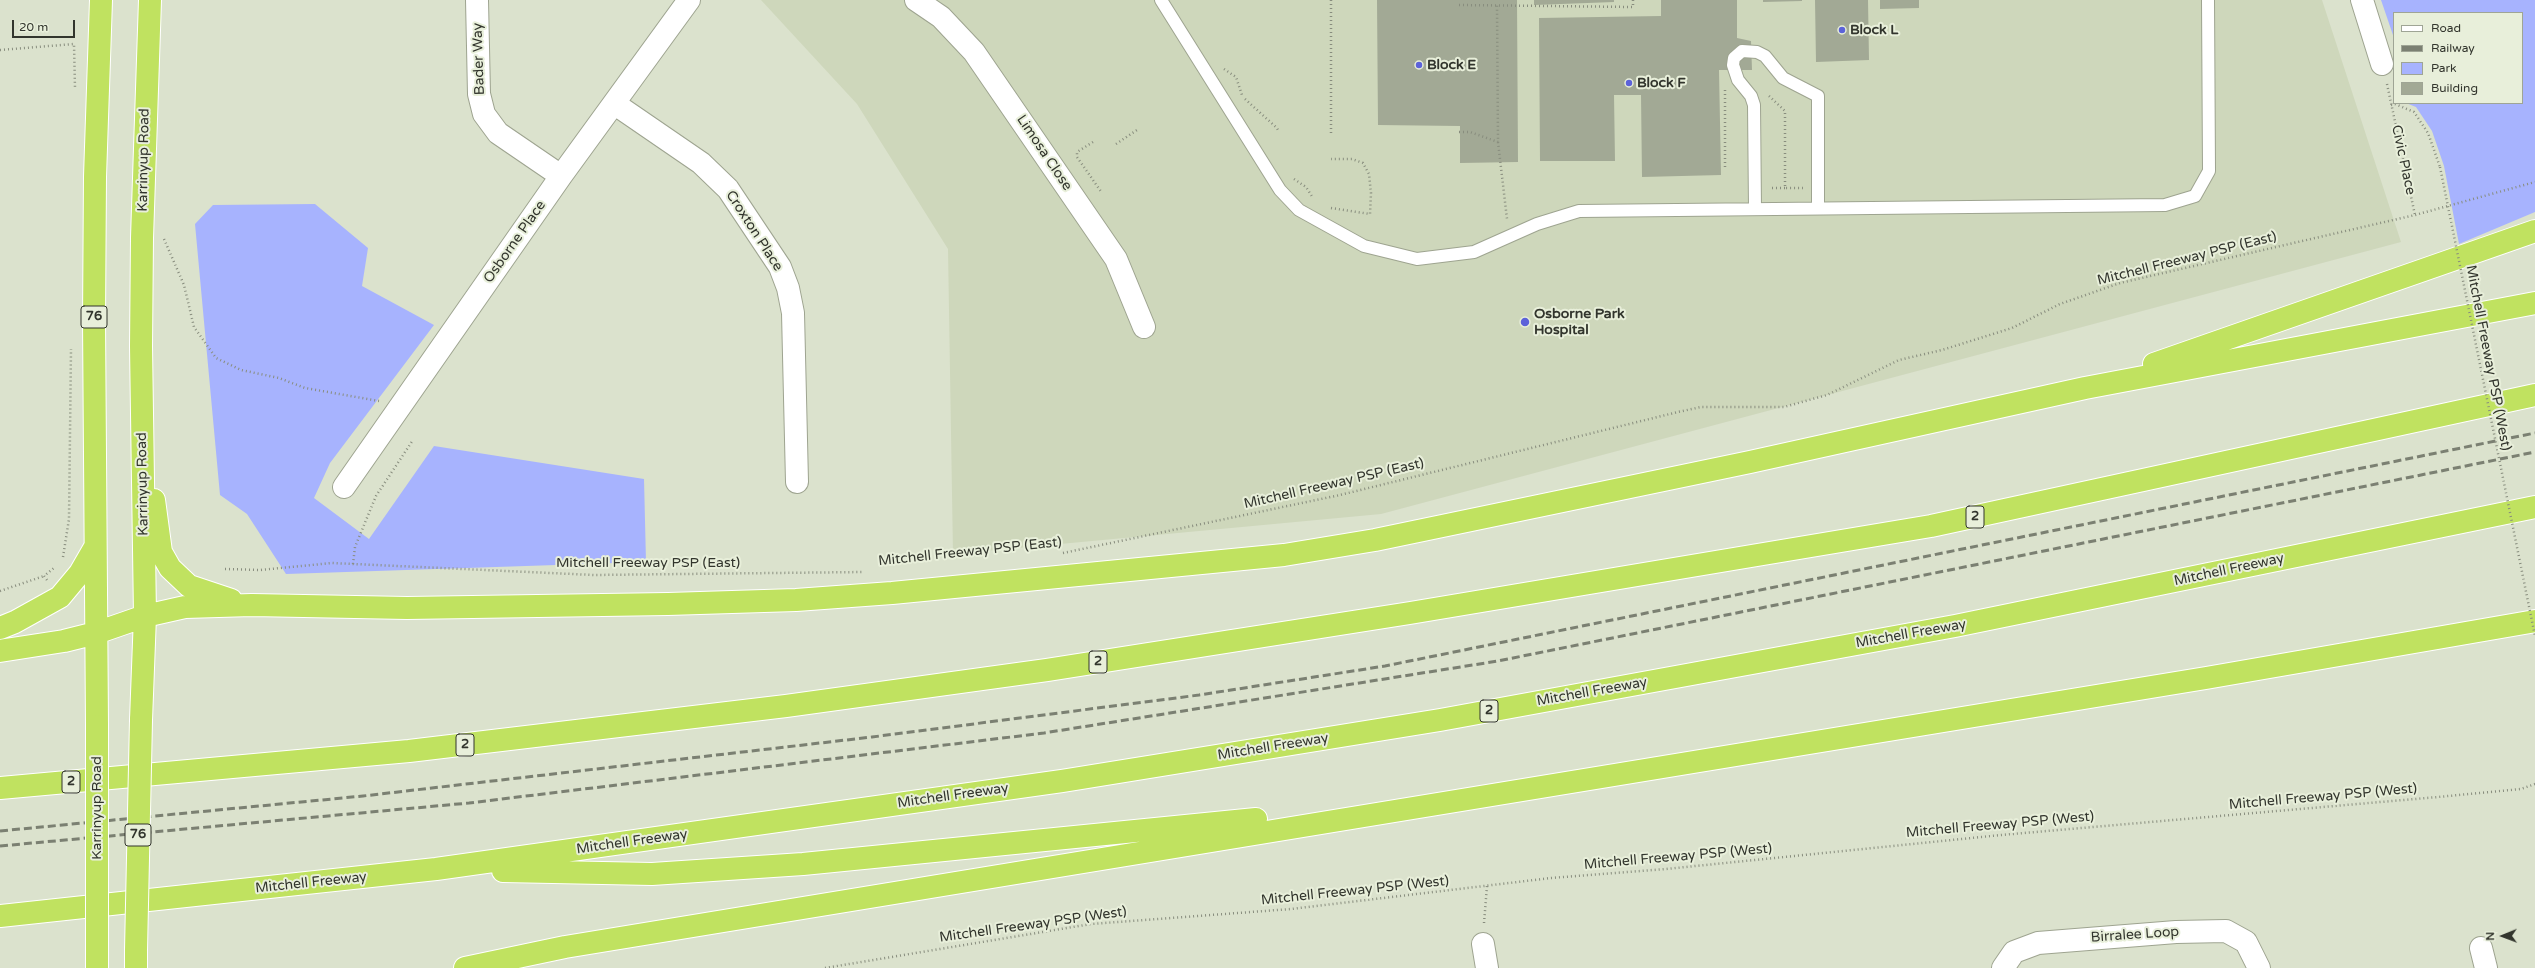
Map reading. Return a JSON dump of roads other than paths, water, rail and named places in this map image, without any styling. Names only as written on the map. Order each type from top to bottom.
[{"type":"highway","name":"Karrinyup Road","points":[[97,960],[95,193],[101,0]]},
{"type":"highway","name":"Karrinyup Road","points":[[136,959],[141,720],[145,616],[142,425],[142,230],[150,0]]},
{"type":"highway","points":[[2085,388],[2535,231]]},
{"type":"highway","points":[[0,651],[64,641],[96,633],[145,616],[185,607],[252,605],[407,608],[660,604],[796,600],[900,592],[1284,555],[1375,540],[1750,462],[2085,388],[2535,303]]},
{"type":"highway","name":"2","points":[[0,788],[409,751],[794,705],[1063,667],[1410,613],[1931,526],[2535,395]]},
{"type":"highway","points":[[142,425],[161,552],[170,568],[189,586],[215,596],[252,605]]},
{"type":"highway","name":"Mitchell Freeway","points":[[0,916],[436,869],[1062,781],[1440,720],[1955,626],[2535,507]]},
{"type":"highway","points":[[0,628],[15,622],[60,597],[80,573],[95,547]]},
{"type":"highway","points":[[465,968],[565,947],[1464,798],[2198,679],[2535,621]]},
{"type":"highway","points":[[436,869],[652,874],[803,864],[1464,798]]},
{"type":"street","name":"Bader Way","points":[[477,0],[479,94],[484,114],[498,133],[561,176]]},
{"type":"street","name":"Osborne Place","points":[[344,487],[561,176],[615,104],[689,0]]},
{"type":"street","name":"Limosa Close","points":[[916,0],[941,17],[974,52],[1116,259],[1144,327]]},
{"type":"street","points":[[2362,0],[2382,64]]},
{"type":"street","name":"Croxton Place","points":[[615,104],[701,163],[728,189],[780,267],[788,288],[793,313],[797,482]]},
{"type":"street","name":"Birralee Loop","points":[[2002,968],[2014,952],[2038,942],[2176,932],[2226,931],[2246,942],[2259,968]]},
{"type":"street","points":[[1482,944],[1487,968]]},
{"type":"lane","points":[[1161,0],[1280,190],[1299,210],[1364,246],[1417,259],[1474,252],[1537,224],[1579,211],[2165,205],[2195,196],[2209,171],[2208,0]]},
{"type":"lane","points":[[1755,209],[1754,105],[1751,96],[1738,80],[1733,65],[1734,58],[1742,51],[1757,52],[1765,56],[1783,78],[1818,96],[1818,208]]},
{"type":"railway","points":[[0,831],[363,796],[872,737],[1199,695],[1385,666],[2535,433]]},
{"type":"railway","points":[[0,846],[469,803],[1044,733],[1498,661],[2535,452]]},
{"type":"place","name":"Block L","points":[[1842,30]]},
{"type":"place","name":"Block E","points":[[1419,65]]},
{"type":"place","name":"Block F","points":[[1629,83]]},
{"type":"place","name":"Osborne Park Hospital","points":[[1525,322]]}]
